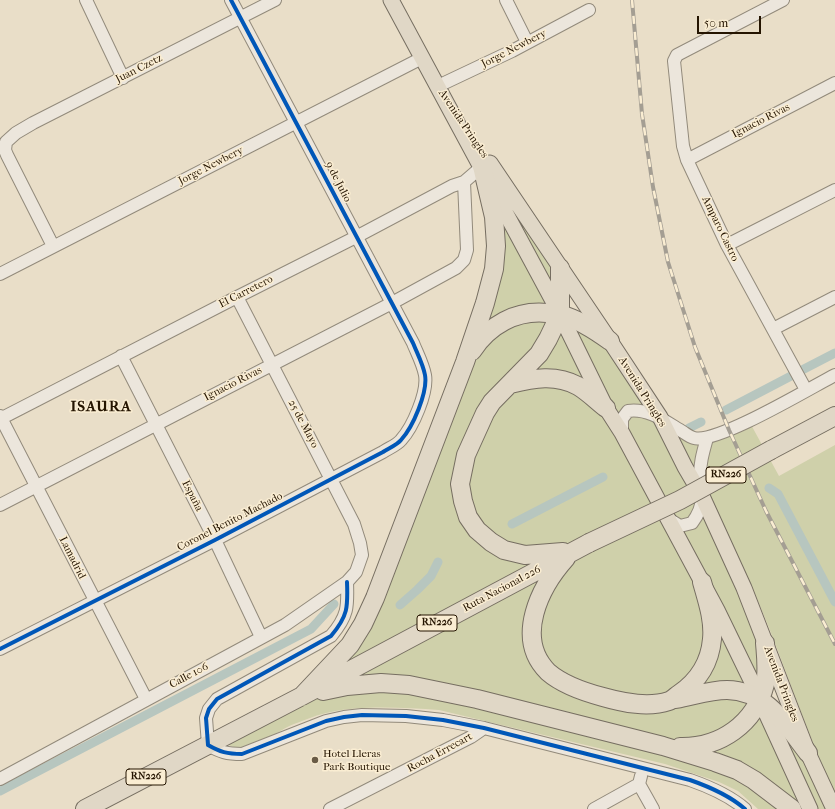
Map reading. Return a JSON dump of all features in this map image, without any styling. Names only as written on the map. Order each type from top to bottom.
[{"type":"highway","points":[[302,696],[350,646],[363,624],[375,598],[465,362],[485,303],[494,269],[496,246],[494,217],[485,164]]},
{"type":"highway","points":[[560,268],[560,314],[548,340],[539,354],[492,402],[485,413],[466,455],[460,484],[462,501],[468,517],[477,530],[491,542],[504,550],[525,555],[572,551]]},
{"type":"highway","points":[[465,362],[477,344],[491,330],[512,317],[528,312],[560,314],[592,328],[610,341]]},
{"type":"highway","points":[[510,384],[530,379],[549,377],[564,380],[579,387],[606,408]]},
{"type":"highway","name":"Ruta Nacional 226","points":[[85,809],[302,696],[572,551],[680,500],[835,416]]},
{"type":"highway","points":[[572,551],[555,570],[538,602],[532,626],[531,638],[535,652],[548,672],[561,681],[586,692],[633,704],[646,705],[712,691],[728,690],[744,692],[759,698],[780,716],[808,753]]},
{"type":"highway","points":[[670,701],[688,688],[699,675],[708,660],[712,638],[710,608],[702,582]]},
{"type":"highway","points":[[663,746],[696,747],[709,744],[739,728],[752,712],[765,684],[765,643]]},
{"type":"highway","points":[[302,696],[347,686],[380,683],[409,684],[470,697],[663,746],[716,762],[736,770],[754,780],[792,809]]},
{"type":"main road","name":"Avenida Pringles","points":[[391,0],[438,86],[485,164],[606,408],[622,433],[666,518],[717,610],[810,809]]},
{"type":"main road","name":"Avenida Pringles","points":[[485,164],[560,268],[660,417],[685,467],[702,496],[744,588],[808,753],[834,809]]},
{"type":"street","points":[[86,0],[123,78]]},
{"type":"street","name":"9 de Julio","points":[[231,0],[413,343],[425,374]]},
{"type":"street","name":"Juan Czetz","points":[[53,246],[7,155],[5,150],[6,142],[16,132],[33,123],[275,0]]},
{"type":"street","points":[[506,0],[527,42]]},
{"type":"street","name":"Amparo Castro","points":[[783,0],[677,55],[674,61],[683,146],[686,160],[727,245],[806,390]]},
{"type":"street","name":"Jorge Newbery","points":[[438,86],[589,10]]},
{"type":"street","name":"Jorge Newbery","points":[[0,274],[422,58]]},
{"type":"street","name":"Ignacio Rivas","points":[[686,160],[835,83]]},
{"type":"street","name":"El Carretero","points":[[0,418],[356,237],[452,186],[464,182],[485,164]]},
{"type":"street","name":"Ignacio Rivas","points":[[0,504],[392,303],[456,268],[464,260],[467,250],[464,182]]},
{"type":"street","points":[[727,245],[835,190]]},
{"type":"street","name":"25 de Mayo","points":[[237,297],[354,524],[362,555]]},
{"type":"street","points":[[773,329],[835,297]]},
{"type":"street","name":"España","points":[[121,356],[261,637]]},
{"type":"street","name":"Coronel Benito Machado","points":[[0,649],[214,540],[383,452],[400,441],[408,431],[425,394],[425,374]]},
{"type":"street","points":[[622,433],[622,419],[628,412],[636,410],[660,417],[693,438],[707,438],[749,421],[835,375]]},
{"type":"street","name":"Lamadrid","points":[[0,418],[146,699]]},
{"type":"street","points":[[666,518],[680,526],[692,523],[697,517],[702,496],[700,482],[701,463],[707,438]]},
{"type":"street","name":"Calle 106","points":[[0,779],[285,625],[347,582],[356,572],[362,555]]},
{"type":"street","points":[[347,582],[348,604],[344,617],[331,636],[217,699],[209,709],[206,718],[208,745],[218,751],[228,754],[242,754],[326,721],[344,717],[362,715],[426,717],[484,728],[690,780],[725,794],[745,809]]},
{"type":"street","name":"Rocha Errecart","points":[[330,809],[471,737],[484,728]]},
{"type":"street","points":[[594,809],[639,784],[644,769]]},
{"type":"street","points":[[639,784],[653,809]]},
{"type":"green space","points":[[490,168],[549,259],[557,281],[556,298]]},
{"type":"green space","points":[[494,202],[555,311],[529,308],[475,342],[492,288]]},
{"type":"green space","points":[[554,317],[467,443],[471,530],[549,559],[323,680],[348,656],[465,372],[496,330]]},
{"type":"green space","points":[[568,321],[607,346],[646,407],[619,417]]},
{"type":"green space","points":[[560,322],[597,397],[523,377]]},
{"type":"green space","points":[[558,381],[605,415],[683,559],[702,601],[707,649],[676,692],[653,699],[588,687],[547,663],[535,621],[571,543],[545,550],[492,539],[465,500],[481,429],[512,388]]},
{"type":"green space","points":[[634,413],[653,421],[658,426],[691,487],[697,506],[691,518],[681,522],[672,514],[625,424],[627,417]]},
{"type":"green space","points":[[749,421],[779,476],[835,445],[835,794],[809,733],[762,610],[739,557],[706,488],[703,476],[710,440]]},
{"type":"green space","points":[[669,427],[701,443],[695,474]]},
{"type":"green space","points":[[703,511],[756,633],[761,686],[677,528]]},
{"type":"green space","points":[[542,572],[531,649],[600,701],[711,694],[754,701],[746,714],[694,744],[548,714],[345,683]]},
{"type":"green space","points":[[714,614],[752,691],[713,687],[699,682]]},
{"type":"green space","points":[[387,686],[728,769],[788,809],[758,809],[738,791],[719,782],[665,764],[439,710],[412,708],[357,708],[331,712],[294,724],[252,746],[243,748],[227,744],[296,703],[341,691]]},
{"type":"green space","points":[[758,707],[805,809],[796,809],[702,749]]},
{"type":"green space","points":[[774,715],[798,750],[828,809],[815,809]]},
{"type":"waterway","points":[[804,369],[835,353]]},
{"type":"waterway","points":[[726,410],[791,376]]},
{"type":"waterway","points":[[689,428],[701,422]]},
{"type":"waterway","points":[[512,524],[603,477]]},
{"type":"waterway","points":[[769,488],[778,494],[835,602]]},
{"type":"waterway","points":[[400,605],[431,576],[438,562]]},
{"type":"waterway","points":[[0,791],[311,629],[334,604]]},
{"type":"railway","points":[[632,0],[642,114],[653,187],[668,262],[695,347],[729,430],[766,511],[835,644]]},
{"type":"cycle path","points":[[0,649],[215,540],[383,452],[401,440],[406,434],[419,409],[424,390],[425,375],[413,343],[231,0]]},
{"type":"cycle path","points":[[347,582],[346,611],[341,623],[331,636],[217,699],[209,709],[206,718],[208,745],[224,752],[242,754],[326,721],[362,715],[406,716],[443,720],[484,728],[690,780],[719,792],[745,809]]},
{"type":"place","name":"Hotel Lleras Park Boutique","points":[[315,760]]},
{"type":"district","name":"ISAURA","points":[[101,407]]}]
